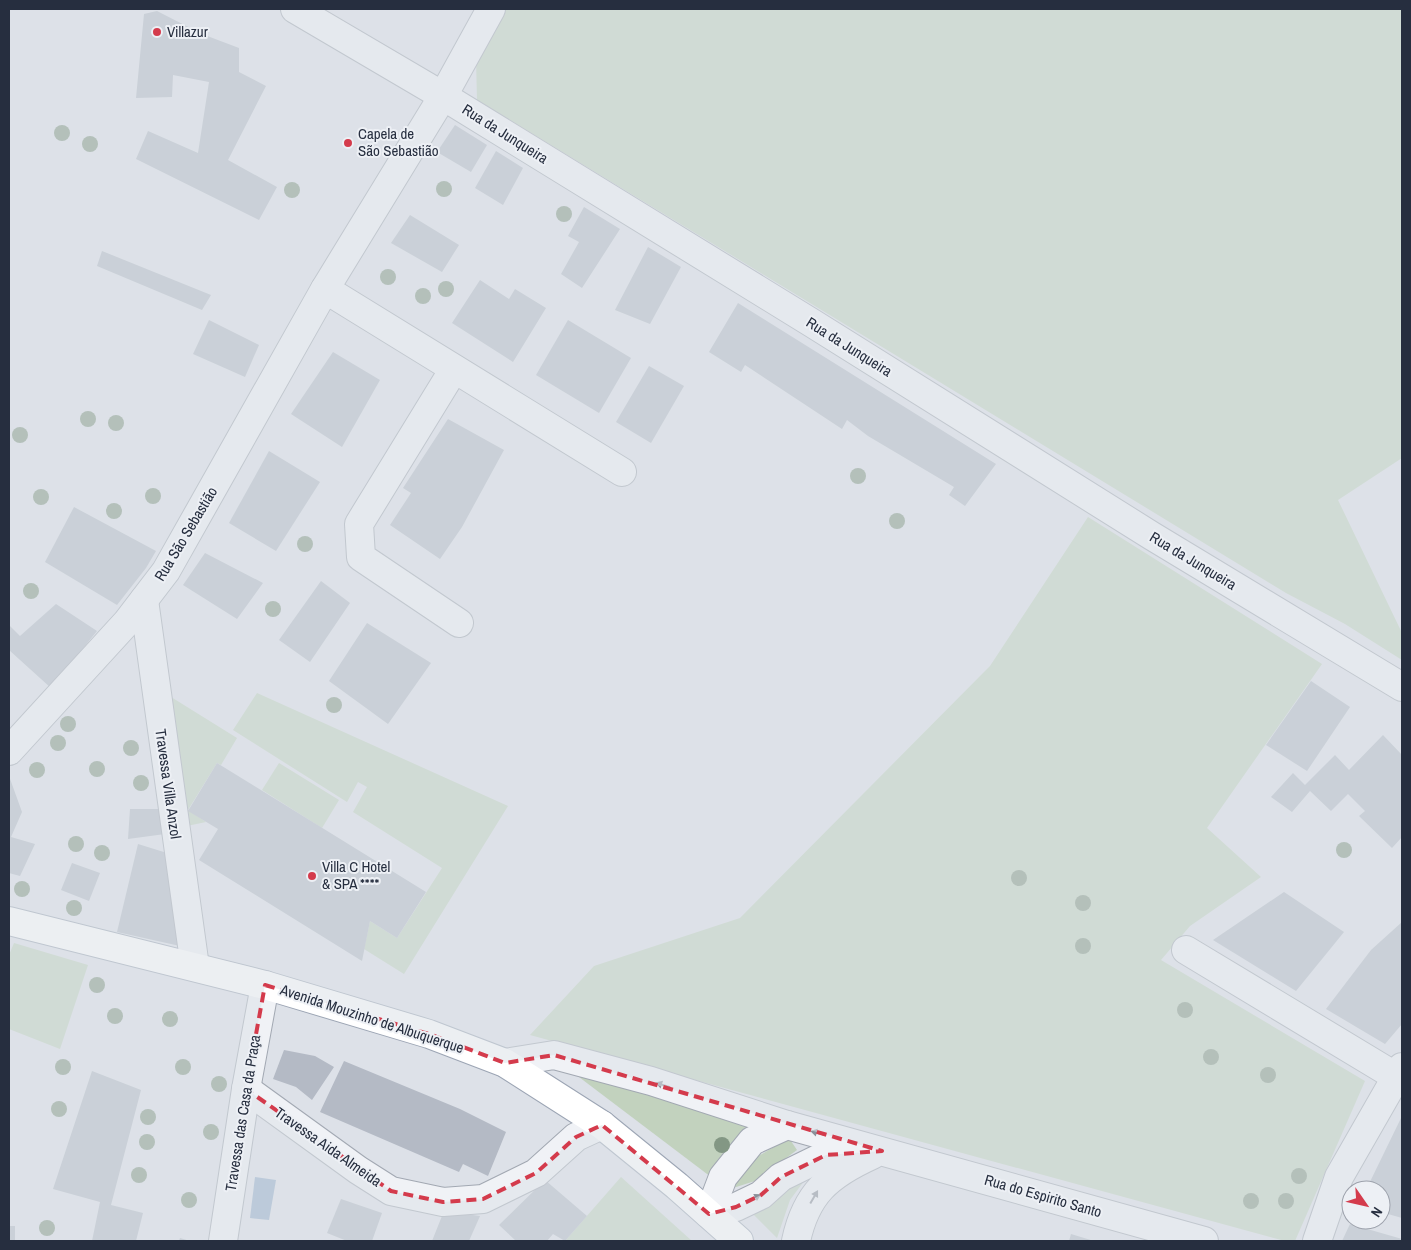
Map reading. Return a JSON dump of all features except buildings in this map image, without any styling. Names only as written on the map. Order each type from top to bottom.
[{"type":"main road","name":"Avenida Mouzinho de Albuquerque","points":[[9,921],[265,985],[429,1034],[505,1063],[602,1125],[740,1241]]},
{"type":"street","name":"Rua da Junqueira","points":[[295,9],[443,96],[804,318],[1152,536],[1402,687]]},
{"type":"street","name":"Rua São Sebastião","points":[[9,751],[127,622],[171,563],[325,289],[443,96],[491,9]]},
{"type":"street","points":[[325,289],[622,472]]},
{"type":"street","points":[[454,369],[359,524],[361,557],[459,623]]},
{"type":"street","name":"Travessa Villa Anzol","points":[[144,600],[195,968]]},
{"type":"street","points":[[1186,950],[1399,1072],[1339,1177],[1317,1241]]},
{"type":"street","name":"Travessa das Casa da Praça","points":[[223,1241],[246,1089],[265,985]]},
{"type":"street","name":"Rua do Espirito Santo","points":[[505,1063],[554,1055],[651,1081],[788,1125],[1204,1241]]},
{"type":"street","name":"Travessa Aida Almeida","points":[[246,1089],[358,1170],[391,1191],[443,1202],[483,1199],[536,1173],[576,1137],[602,1125]]},
{"type":"street","points":[[708,1214],[723,1177],[752,1141],[788,1125]]},
{"type":"street","points":[[708,1214],[736,1207],[761,1195],[782,1177],[826,1155],[882,1151]]},
{"type":"street","points":[[796,1241],[800,1223],[816,1191],[846,1167],[882,1151]]},
{"type":"highlighted area","points":[[265,985],[429,1034],[505,1063],[554,1055],[882,1151],[826,1155],[781,1177],[761,1195],[736,1207],[709,1214],[602,1125],[576,1137],[536,1173],[483,1199],[443,1202],[391,1191],[246,1089]]},
{"type":"green space","points":[[505,9],[1402,9],[1402,458],[1338,500],[1402,633],[1402,660],[1345,624],[1286,593],[477,100],[476,58]]},
{"type":"green space","points":[[1088,517],[1322,664],[1207,828],[1261,877],[1190,926],[1161,960],[1365,1081],[1295,1241],[1285,1241],[530,1035],[594,966],[740,918],[990,666]]},
{"type":"green space","points":[[163,692],[237,738],[221,765],[217,763],[188,810],[206,822],[182,827]]},
{"type":"green space","points":[[257,693],[508,806],[404,974],[364,949],[370,921],[397,938],[442,868],[353,812],[367,787],[358,782],[347,802],[233,730]]},
{"type":"green space","points":[[279,763],[339,800],[322,828],[262,790]]},
{"type":"green space","points":[[14,943],[88,965],[60,1049],[9,1029],[9,955]]},
{"type":"green space","points":[[575,1074],[761,1126],[711,1177]]},
{"type":"green space","points":[[789,1138],[797,1150],[755,1181],[733,1188],[752,1160]]},
{"type":"green space","points":[[810,1173],[790,1200],[777,1238],[753,1214],[793,1183]]},
{"type":"green space","points":[[621,1177],[692,1241],[565,1241]]},
{"type":"water","points":[[255,1177],[276,1180],[269,1220],[250,1218]]},
{"type":"place","name":"Villazur","points":[[157,32]]},
{"type":"place","name":"Capela de São Sebastião","points":[[348,143]]},
{"type":"place","name":"Villa C Hotel & SPA ****","points":[[312,876]]}]
